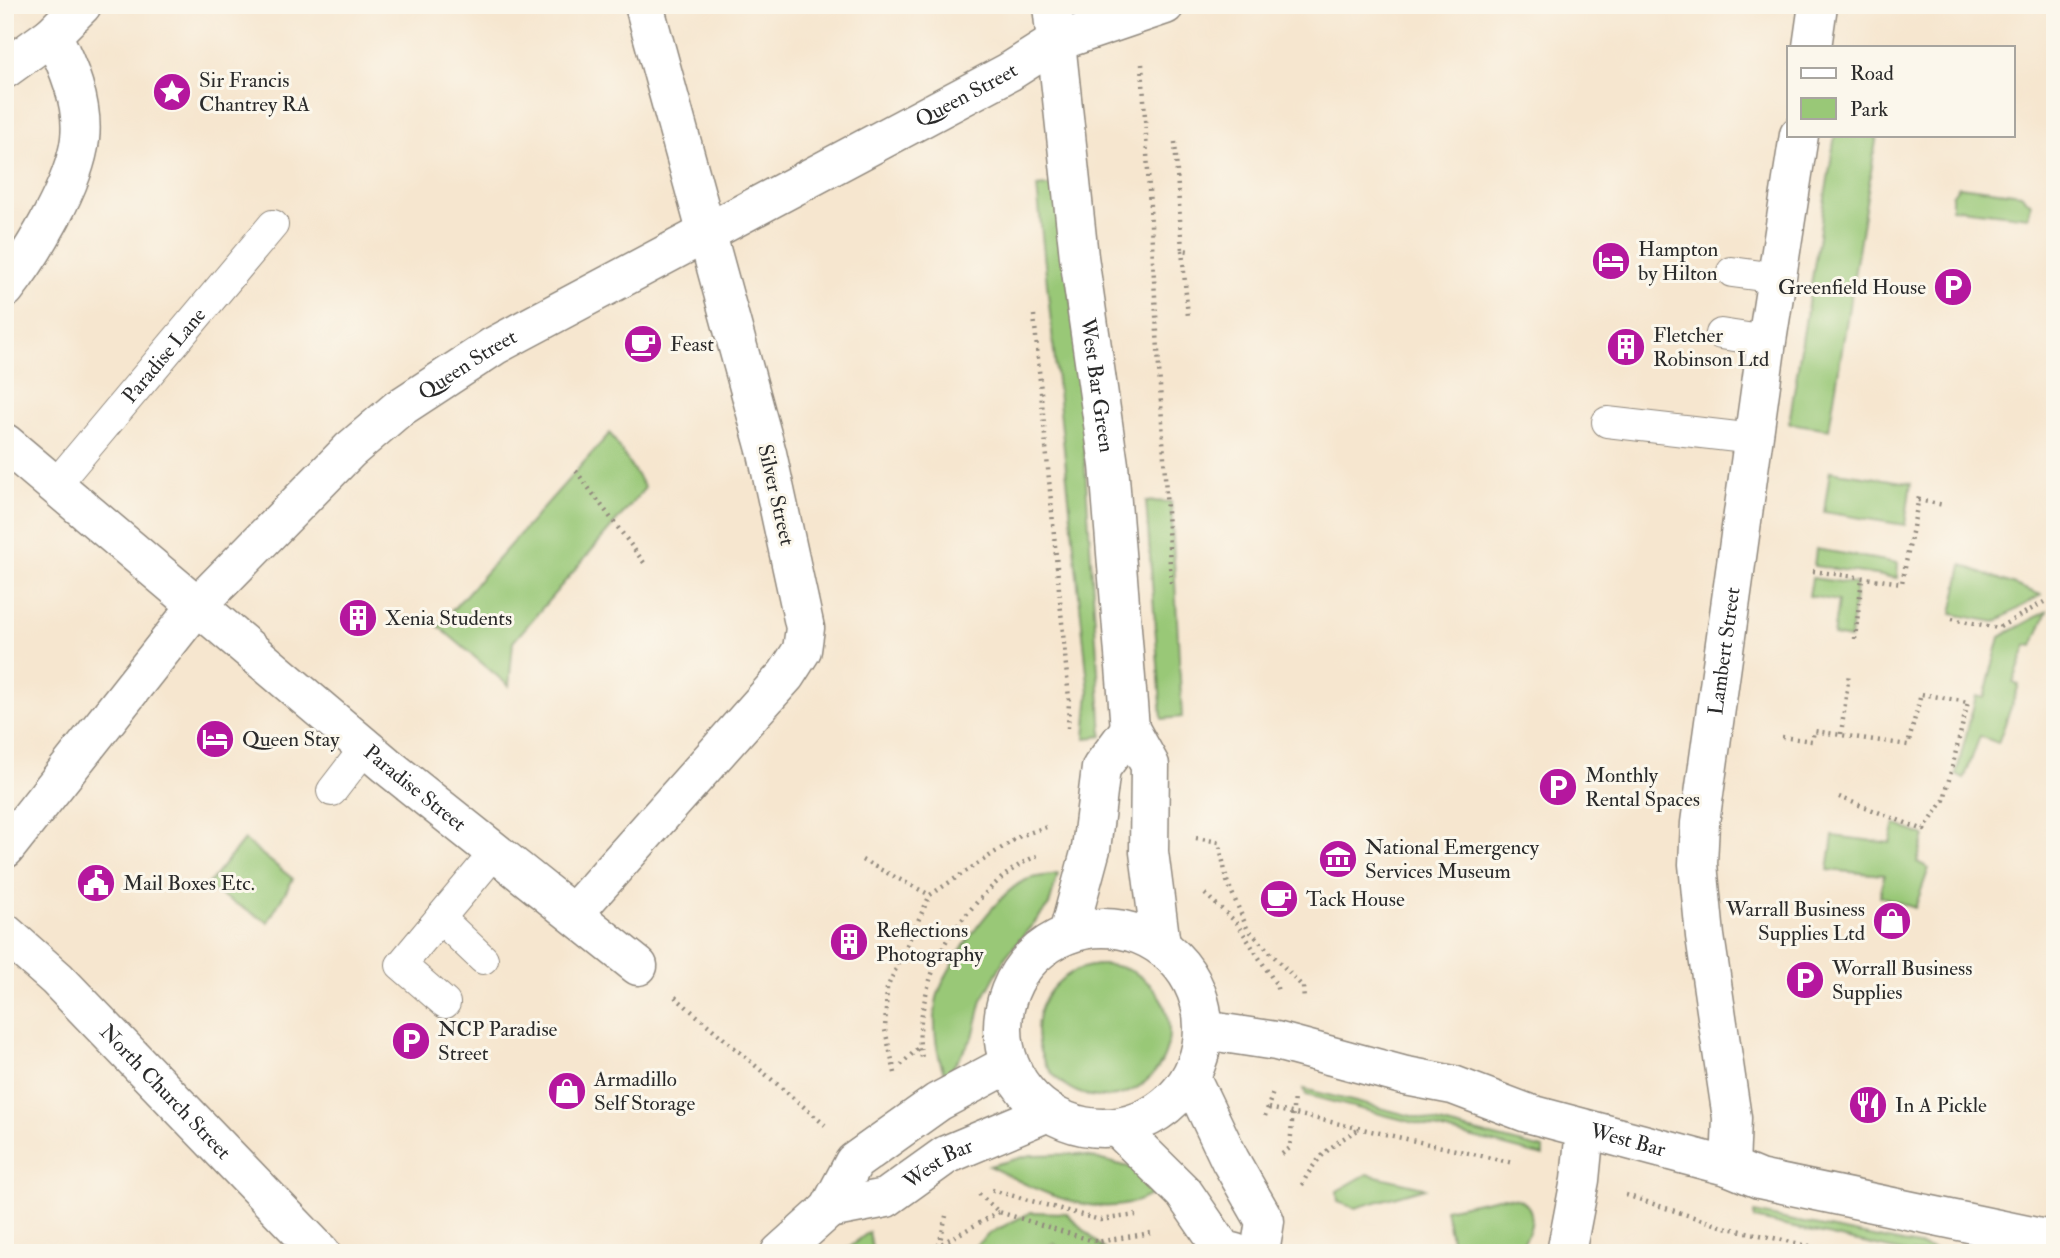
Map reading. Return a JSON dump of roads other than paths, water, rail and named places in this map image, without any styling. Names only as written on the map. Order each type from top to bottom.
[{"type":"street","points":[[5,69],[52,35],[82,5]]},
{"type":"street","name":"Silver Street","points":[[574,913],[786,675],[802,650],[805,628],[767,453],[644,5]]},
{"type":"street","points":[[1812,46],[1818,5]]},
{"type":"street","name":"Queen Street","points":[[5,849],[197,607],[341,458],[398,409],[494,346],[1009,72],[1054,24],[1152,10]]},
{"type":"street","name":"West Bar Green","points":[[1054,24],[1079,257],[1109,465],[1130,729],[1150,765],[1149,852],[1161,945]]},
{"type":"street","points":[[5,289],[47,226],[80,139],[77,98],[65,60],[52,35]]},
{"type":"street","name":"Lambert Street","points":[[1730,1167],[1732,1118],[1706,947],[1698,864],[1703,789],[1799,136]]},
{"type":"street","name":"Paradise Street","points":[[5,443],[365,748],[638,966]]},
{"type":"street","points":[[1068,934],[1091,849],[1101,768],[1130,729]]},
{"type":"street","points":[[1087,929],[1126,930],[1161,945],[1186,971],[1199,997],[1204,1030],[1191,1078],[1165,1107],[1149,1117],[1118,1128],[1089,1127],[1068,1122],[1048,1112],[1025,1091],[1009,1065],[1003,1035],[1006,1003],[1017,978],[1034,955],[1068,934],[1087,929]]},
{"type":"street","name":"North Church Street","points":[[5,933],[57,979],[321,1253]]},
{"type":"street","name":"West Bar","points":[[1204,1030],[1276,1041],[1406,1076],[1453,1085],[1527,1113],[1730,1167],[1759,1179],[2055,1241]]},
{"type":"street","points":[[780,1253],[828,1209],[853,1162],[938,1102],[1009,1065]]},
{"type":"street","points":[[1191,1078],[1230,1160],[1265,1221],[1260,1253]]},
{"type":"street","name":"West Bar","points":[[828,1209],[886,1198],[946,1155],[1048,1112]]},
{"type":"street","points":[[1118,1128],[1184,1193],[1223,1250],[1235,1253]]},
{"type":"street","points":[[1566,1253],[1580,1180],[1585,1129]]},
{"type":"lane","name":"Paradise Lane","points":[[55,484],[273,225]]},
{"type":"lane","points":[[1732,272],[1777,278]]},
{"type":"lane","points":[[1721,334],[1767,341]]},
{"type":"lane","points":[[1607,422],[1754,439]]},
{"type":"lane","points":[[332,791],[365,748]]},
{"type":"lane","points":[[445,1003],[401,965],[496,851]]},
{"type":"lane","points":[[440,918],[483,959]]},
{"type":"place","name":"Sir Francis Chantrey RA","points":[[172,92]]},
{"type":"place","name":"Hampton by Hilton","points":[[1611,261]]},
{"type":"place","name":"Greenfield House","points":[[1953,287]]},
{"type":"place","name":"Feast","points":[[643,344]]},
{"type":"place","name":"Fletcher Robinson Ltd","points":[[1626,347]]},
{"type":"place","name":"Xenia Students","points":[[358,618]]},
{"type":"place","name":"Queen Stay","points":[[215,739]]},
{"type":"place","name":"Monthly Rental Spaces","points":[[1558,787]]},
{"type":"place","name":"National Emergency Services Museum","points":[[1338,859]]},
{"type":"place","name":"Mail Boxes Etc.","points":[[96,883]]},
{"type":"place","name":"Tack House","points":[[1279,899]]},
{"type":"place","name":"Warrall Business Supplies Ltd","points":[[1892,921]]},
{"type":"place","name":"Reflections Photography","points":[[849,942]]},
{"type":"place","name":"Worrall Business Supplies","points":[[1805,980]]},
{"type":"place","name":"NCP Paradise Street","points":[[411,1041]]},
{"type":"place","name":"Armadillo Self Storage","points":[[567,1091]]},
{"type":"place","name":"In A Pickle","points":[[1868,1105]]}]
